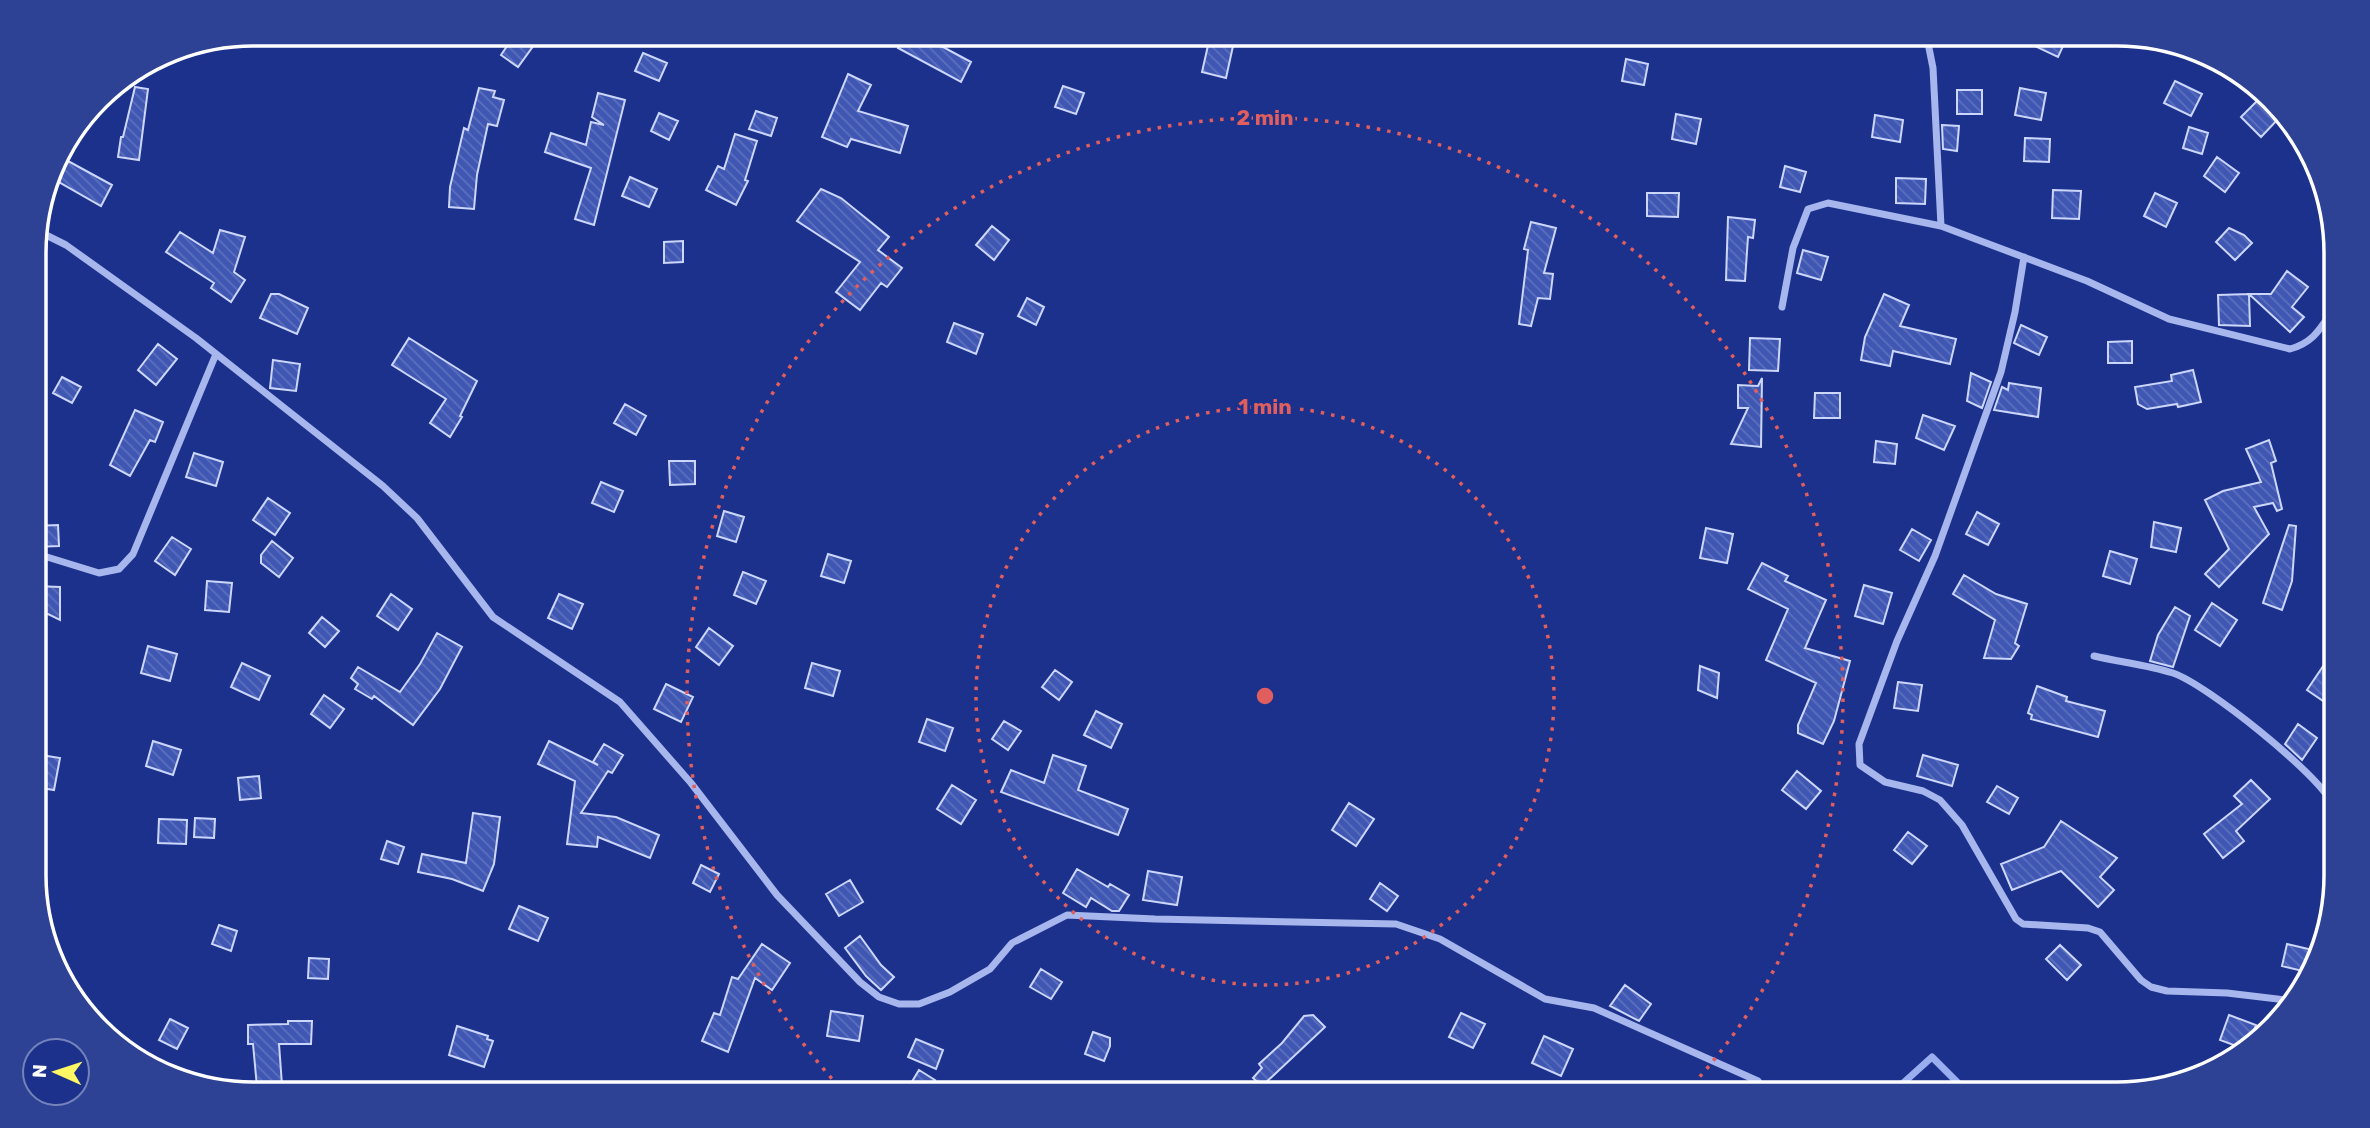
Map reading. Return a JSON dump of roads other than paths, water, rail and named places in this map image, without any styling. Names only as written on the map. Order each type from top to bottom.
[{"type":"street","points":[[1929,46],[1933,68],[1941,226]]},
{"type":"street","points":[[1782,307],[1793,248],[1808,209],[1828,203],[1941,226],[2087,281],[2168,319],[2290,349],[2313,339],[2324,323]]},
{"type":"street","points":[[46,235],[66,246],[216,354],[383,486],[417,518],[493,617],[620,702],[691,783],[777,895],[860,982],[879,997],[899,1004],[919,1004],[950,992],[990,969],[1012,943],[1067,915],[1396,924],[1440,939],[1545,999],[1594,1008],[1758,1081]]},
{"type":"street","points":[[2024,257],[2001,372],[1935,556],[1897,642],[1859,744],[1860,765],[1885,782],[1923,791],[1940,800],[1962,825],[2016,919],[2023,924],[2088,928],[2100,932],[2141,980],[2151,987],[2167,991],[2227,992],[2283,1000]]},
{"type":"street","points":[[46,557],[99,573],[119,569],[133,554],[216,354]]},
{"type":"street","points":[[2094,656],[2173,673],[2194,684],[2255,727],[2324,790]]},
{"type":"waterway","points":[[1904,1082],[1932,1057],[1957,1082]]}]
